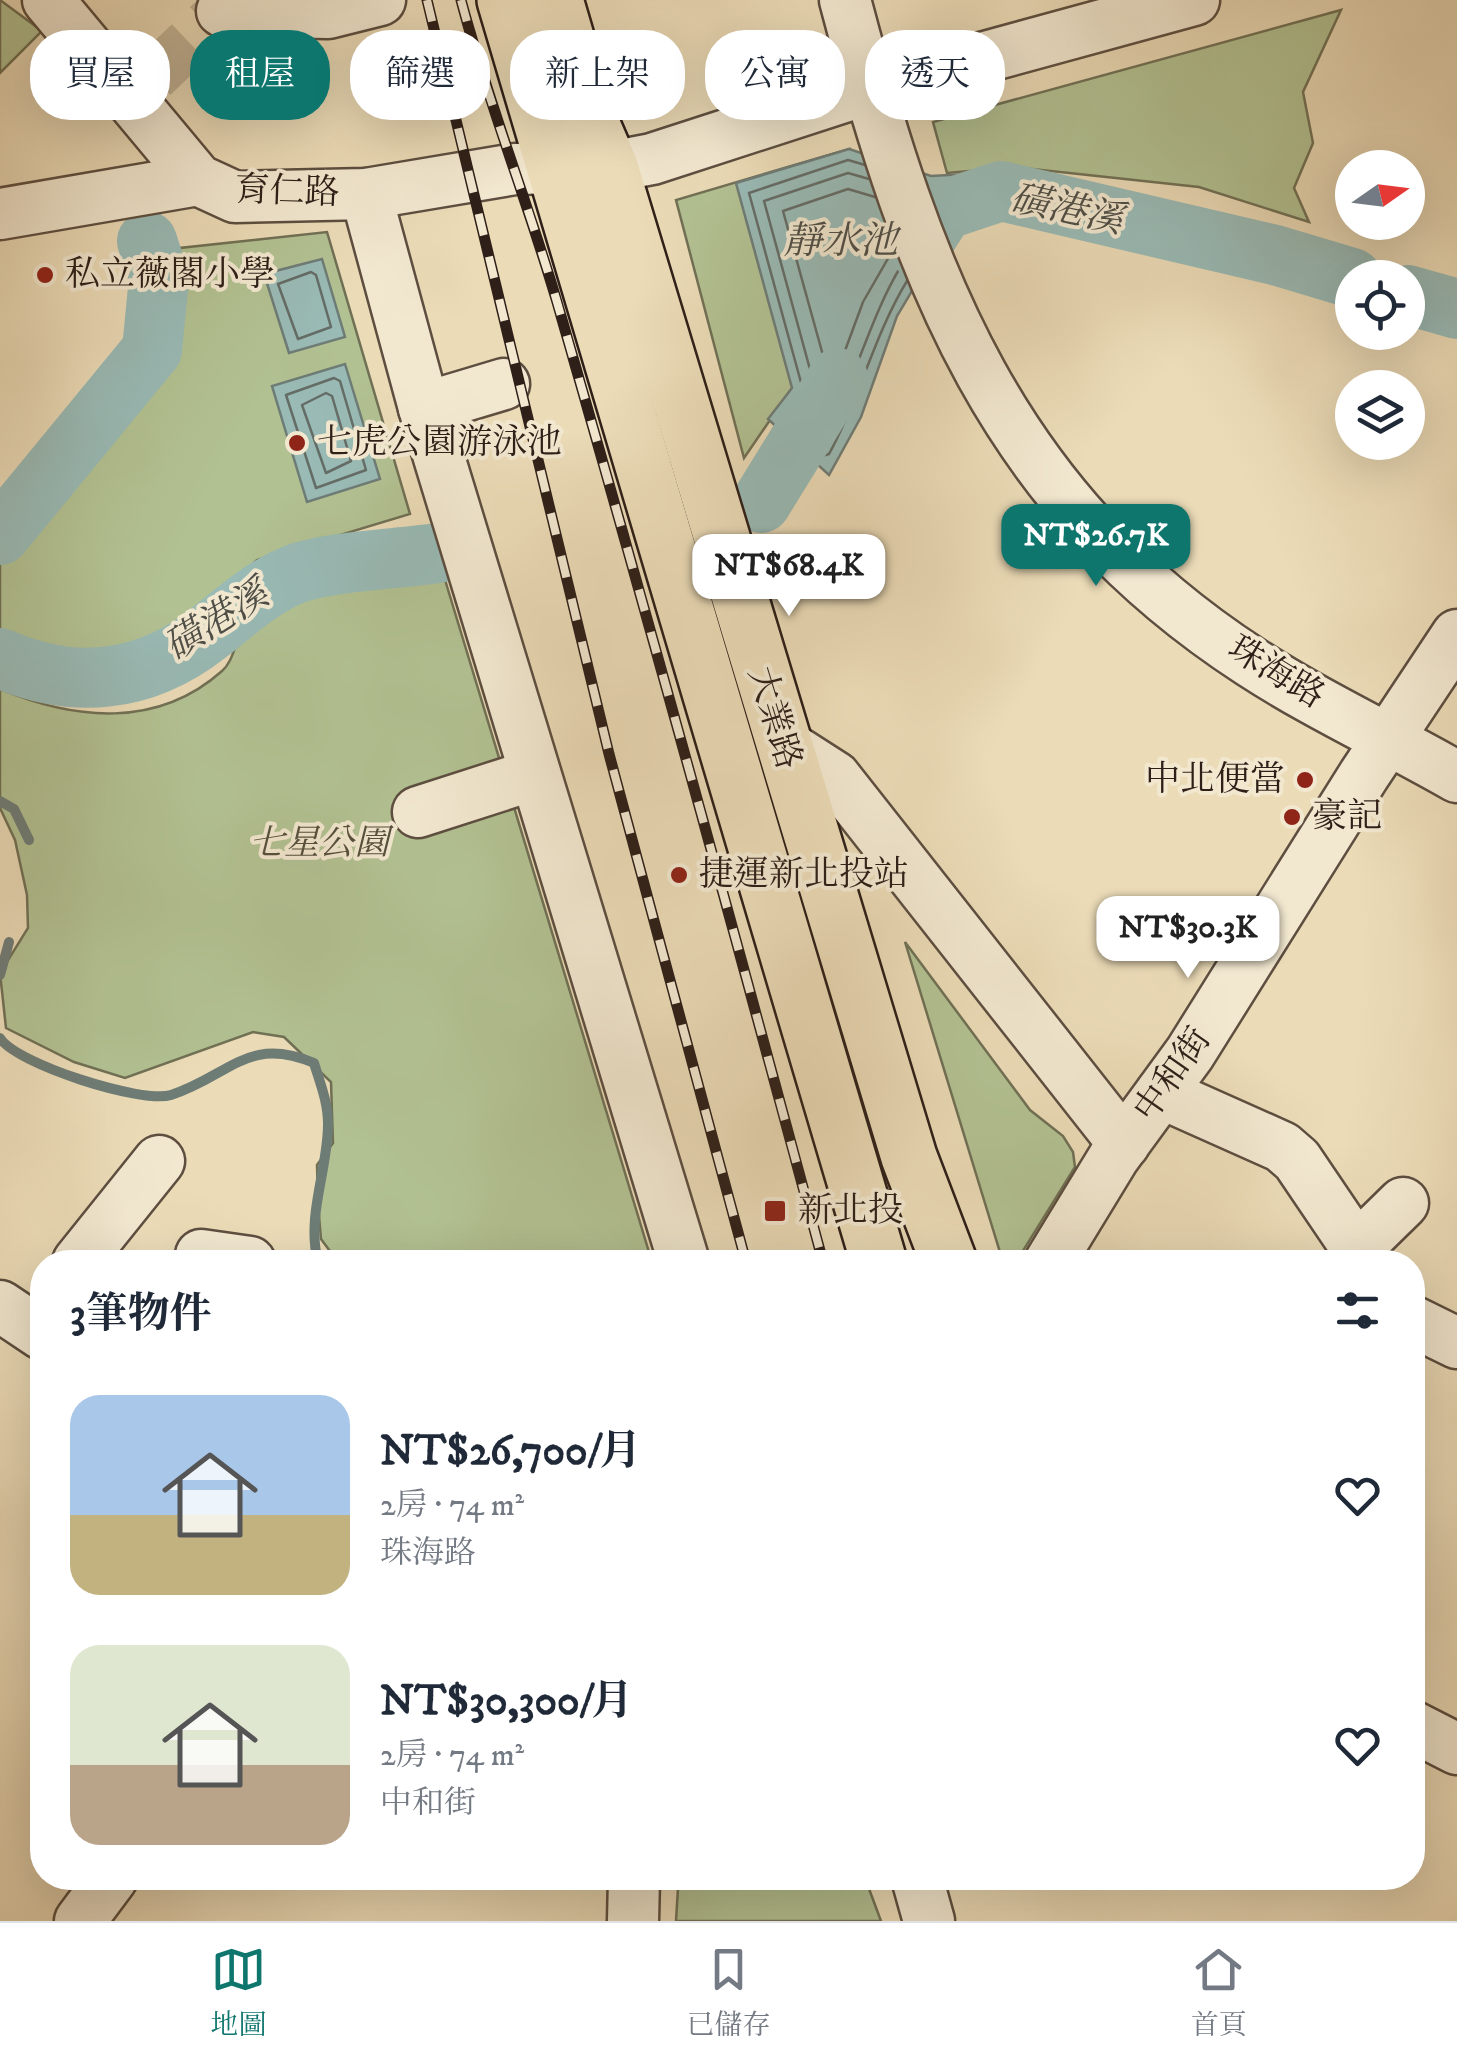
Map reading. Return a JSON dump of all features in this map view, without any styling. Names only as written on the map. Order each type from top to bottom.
[{"type":"main road","name":"大業路","points":[[506,0],[875,1250]]},
{"type":"main road","name":"大業路","points":[[554,0],[591,123],[610,166],[908,1157],[944,1250]]},
{"type":"street","name":"育仁路","points":[[48,0],[144,89],[198,180],[235,197],[366,194],[515,169],[610,166],[652,159],[865,90]]},
{"type":"street","points":[[222,11],[380,0]]},
{"type":"street","points":[[845,0],[865,77]]},
{"type":"street","name":"育仁路","points":[[1005,44],[1105,11],[1194,0]]},
{"type":"street","name":"珠海路","points":[[877,120],[942,302],[1004,418],[1070,504],[1121,558],[1185,615],[1253,664],[1457,778]]},
{"type":"street","points":[[0,214],[198,180]]},
{"type":"street","points":[[366,194],[424,408],[533,775],[680,1250]]},
{"type":"street","points":[[424,408],[504,384]]},
{"type":"street","name":"中和街","points":[[1058,1250],[1457,635]]},
{"type":"street","points":[[782,744],[836,778],[1124,1144]]},
{"type":"street","points":[[418,812],[533,775]]},
{"type":"street","points":[[1161,1093],[1282,1147],[1298,1160],[1358,1250]]},
{"type":"street","points":[[88,1250],[159,1161]]},
{"type":"street","points":[[1367,1250],[1403,1203]]},
{"type":"street","points":[[1425,1328],[1457,1344]]},
{"type":"street","points":[[1425,1733],[1457,1749]]},
{"type":"street","points":[[80,1921],[103,1890]]},
{"type":"street","points":[[633,1921],[634,1890]]},
{"type":"street","points":[[920,1890],[929,1921]]},
{"type":"green space","points":[[0,0],[41,30],[30,30],[30,43],[0,73]]},
{"type":"green space","points":[[1341,10],[1303,92],[1313,143],[1294,188],[1309,222],[1199,187],[1014,167],[947,173],[933,122],[1005,120],[1005,102]]},
{"type":"green space","points":[[849,149],[792,388],[744,458],[676,200]]},
{"type":"green space","points":[[327,232],[410,514],[257,560],[190,619],[138,654],[82,664],[14,647],[0,633],[0,551],[34,533],[176,359],[180,248]]},
{"type":"green space","name":"七星公園","points":[[439,560],[648,1250],[329,1250],[321,1239],[317,1165],[333,1143],[331,1082],[284,1037],[253,1032],[125,1078],[74,1062],[6,1028],[0,973],[28,928],[27,895],[15,840],[0,808],[0,689],[28,700],[86,712],[143,710],[170,703],[197,690],[222,671],[247,624],[259,613],[300,589],[338,578]]},
{"type":"green space","points":[[905,942],[1030,1110],[1063,1136],[1073,1152],[1075,1167],[1023,1250],[999,1250]]},
{"type":"green space","points":[[678,1890],[869,1890],[881,1921],[676,1921]]},
{"type":"water","name":"靜水池","points":[[849,149],[931,176],[967,174],[980,217],[950,227],[897,316],[861,417],[829,475],[768,419],[792,388],[736,183]]},
{"type":"water","points":[[322,259],[345,337],[289,353],[264,274]]},
{"type":"water","points":[[345,364],[380,479],[307,502],[272,386]]},
{"type":"waterway","name":"磺港溪","points":[[919,249],[944,210],[1001,191],[1275,255],[1335,273]]},
{"type":"waterway","name":"磺港溪","points":[[0,535],[152,350],[159,278],[147,241]]},
{"type":"waterway","name":"磺港溪","points":[[1425,300],[1457,309]]},
{"type":"waterway","name":"磺港溪","points":[[761,503],[838,378]]},
{"type":"waterway","name":"磺港溪","points":[[0,658],[54,675],[80,678],[132,672],[183,651],[259,593],[295,574],[345,563],[438,553]]},
{"type":"waterway","points":[[0,801],[14,809],[29,840]]},
{"type":"waterway","points":[[0,975],[9,942]]},
{"type":"waterway","points":[[0,1038],[53,1070],[108,1088],[156,1096],[191,1087],[255,1056],[291,1056],[314,1063],[328,1124],[314,1228],[316,1250]]},
{"type":"tunnel","points":[[170,61],[222,11]]},
{"type":"railway","points":[[427,0],[609,754],[743,1250]]},
{"type":"railway","points":[[461,0],[557,302],[820,1250]]},
{"type":"place","name":"私立薇閣小學","points":[[45,275]]},
{"type":"place","name":"七虎公園游泳池","points":[[297,443]]},
{"type":"place","name":"中北便當","points":[[1305,780]]},
{"type":"place","name":"豪記","points":[[1292,817]]},
{"type":"place","name":"捷運新北投站","points":[[679,875]]},
{"type":"place","name":"新北投","points":[[775,1211]]}]
